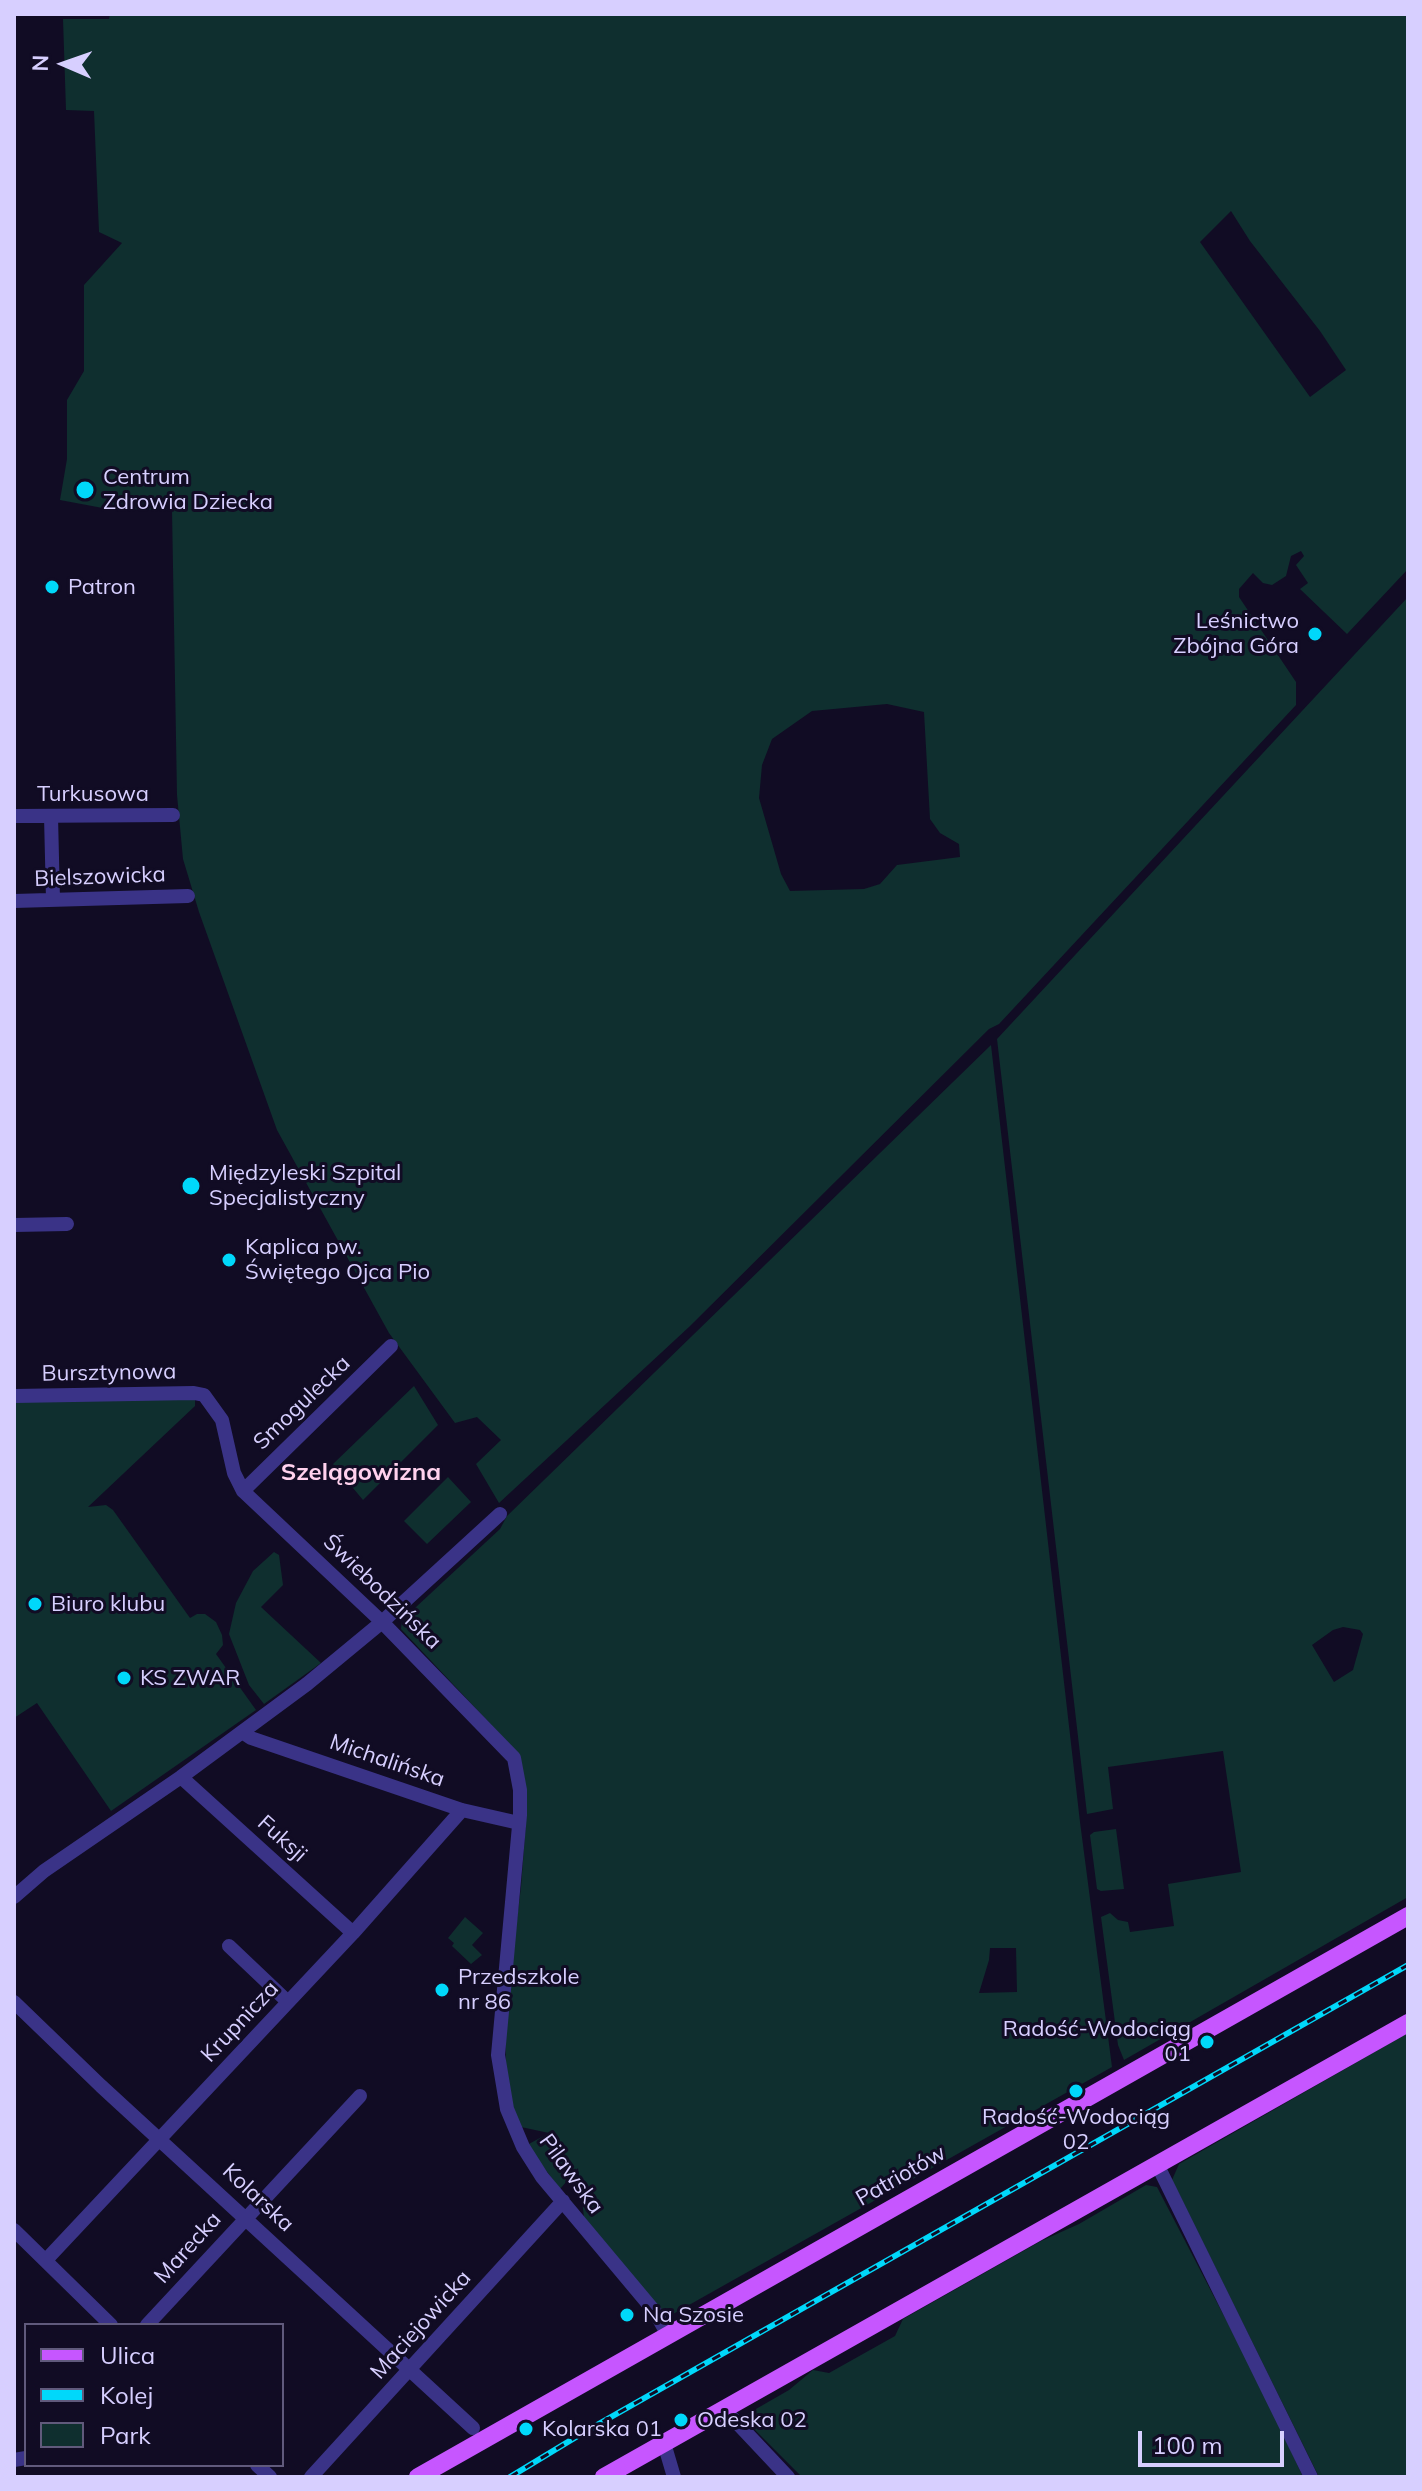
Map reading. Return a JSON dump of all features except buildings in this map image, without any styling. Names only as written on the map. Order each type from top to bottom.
[{"type":"main road","name":"Patriotów","points":[[418,2477],[1408,1916]]},
{"type":"main road","points":[[604,2477],[1408,2023]]},
{"type":"street","name":"Turkusowa","points":[[14,816],[173,815]]},
{"type":"street","points":[[51,816],[53,900]]},
{"type":"street","name":"Bielszowicka","points":[[14,901],[188,896]]},
{"type":"street","points":[[14,1225],[67,1224]]},
{"type":"street","name":"Smogulecka","points":[[243,1491],[391,1346]]},
{"type":"street","name":"Świebodzińska","points":[[204,1395],[222,1420],[234,1473],[243,1491],[382,1622],[514,1758],[520,1790],[519,1823]]},
{"type":"street","name":"Bursztynowa","points":[[14,1396],[204,1395]]},
{"type":"street","points":[[14,1897],[33,1879],[181,1777],[307,1684],[382,1622],[500,1514]]},
{"type":"street","name":"Michalińska","points":[[242,1732],[251,1738],[462,1810],[519,1823]]},
{"type":"street","name":"Fuksji","points":[[181,1777],[353,1933]]},
{"type":"street","name":"Krupnicza","points":[[46,2260],[353,1933],[462,1810]]},
{"type":"street","name":"Pilawska","points":[[519,1823],[499,2026],[498,2071],[507,2109],[517,2135],[542,2177],[655,2312],[668,2335]]},
{"type":"street","points":[[229,1946],[288,2002]]},
{"type":"street","name":"Kolarska","points":[[14,2002],[473,2428]]},
{"type":"street","name":"Marecka","points":[[149,2323],[360,2096]]},
{"type":"street","points":[[1157,2164],[1311,2477]]},
{"type":"street","name":"Maciejowicka","points":[[311,2477],[563,2201]]},
{"type":"street","points":[[14,2230],[109,2323]]},
{"type":"street","points":[[724,2409],[788,2477]]},
{"type":"street","points":[[664,2443],[674,2477]]},
{"type":"green space","points":[[110,14],[1408,14],[1408,569],[1347,634],[1300,589],[1308,583],[1296,565],[1304,556],[1301,551],[1291,556],[1286,576],[1272,585],[1263,583],[1253,573],[1239,589],[1239,597],[1296,682],[1296,705],[999,1024],[989,1029],[689,1327],[499,1503],[476,1464],[501,1440],[477,1417],[455,1423],[389,1333],[277,1130],[199,912],[183,859],[177,795],[172,510],[108,509],[60,500],[67,459],[67,400],[84,371],[84,285],[122,243],[99,232],[94,111],[66,110],[63,19],[109,19]],"holes":[[[1231,211],[1346,370],[1310,397],[1200,242]],[[887,704],[924,712],[930,819],[940,833],[959,844],[960,857],[897,865],[880,884],[864,889],[790,891],[781,874],[759,798],[762,765],[772,739],[812,711]]]},
{"type":"green space","points":[[1408,597],[1408,1897],[1124,2060],[1118,2045],[1101,1917],[1110,1913],[1118,1920],[1128,1922],[1130,1932],[1174,1926],[1168,1884],[1241,1872],[1223,1751],[1108,1767],[1113,1809],[1087,1814],[997,1039]],"holes":[[[1343,1627],[1360,1630],[1363,1634],[1353,1670],[1334,1682],[1312,1645],[1333,1630]]]},
{"type":"green space","points":[[991,1045],[1080,1822],[1112,2067],[673,2314],[661,2311],[584,2217],[578,2168],[560,2189],[527,2145],[549,2133],[521,2127],[513,2110],[506,2068],[505,2016],[526,1822],[514,1749],[401,1629],[402,1620],[500,1529],[507,1516]],"holes":[[[990,1948],[1016,1948],[1017,1992],[979,1993]]]},
{"type":"green space","points":[[414,1386],[438,1425],[363,1500],[333,1464]]},
{"type":"green space","name":"KS ZWAR","points":[[195,1399],[195,1406],[88,1507],[106,1505],[113,1510],[190,1618],[205,1614],[216,1622],[223,1645],[216,1654],[256,1710],[111,1811],[37,1703],[14,1718],[14,1401]]},
{"type":"green space","points":[[448,1477],[471,1502],[427,1544],[404,1521]]},
{"type":"green space","points":[[274,1552],[279,1555],[283,1585],[261,1607],[321,1663],[264,1704],[249,1685],[229,1634],[236,1603],[253,1571]]},
{"type":"green space","points":[[1116,1829],[1124,1889],[1101,1891],[1097,1889],[1090,1835]]},
{"type":"green space","points":[[465,1917],[483,1933],[472,1945],[482,1955],[471,1964],[448,1938]]},
{"type":"green space","points":[[1408,2033],[1408,2477],[1319,2477],[1172,2180],[1179,2164]]},
{"type":"green space","points":[[1146,2185],[1157,2187],[1263,2391],[1303,2477],[802,2477],[742,2417],[789,2390],[813,2370],[829,2373],[895,2336],[903,2319]]},
{"type":"railway","points":[[510,2477],[1408,1965]]},
{"type":"place","name":"Centrum Zdrowia Dziecka","points":[[85,490]]},
{"type":"place","name":"Patron","points":[[52,587]]},
{"type":"place","name":"Leśnictwo Zbójna Góra","points":[[1315,634]]},
{"type":"place","name":"Międzyleski Szpital Specjalistyczny","points":[[191,1186]]},
{"type":"place","name":"Kaplica pw. Świętego Ojca Pio","points":[[229,1260]]},
{"type":"place","name":"Biuro klubu","points":[[35,1604]]},
{"type":"place","name":"KS ZWAR","points":[[124,1678]]},
{"type":"place","name":"Przedszkole nr 86","points":[[442,1990]]},
{"type":"place","name":"Radość-Wodociąg 01","points":[[1207,2042]]},
{"type":"place","name":"Radość-Wodociąg 02","points":[[1076,2091]]},
{"type":"place","name":"Na Szosie","points":[[627,2315]]},
{"type":"place","name":"Odeska 02","points":[[681,2420]]},
{"type":"place","name":"Kolarska 01","points":[[526,2429]]},
{"type":"district","name":"Szelągowizna","points":[[361,1473]]}]
